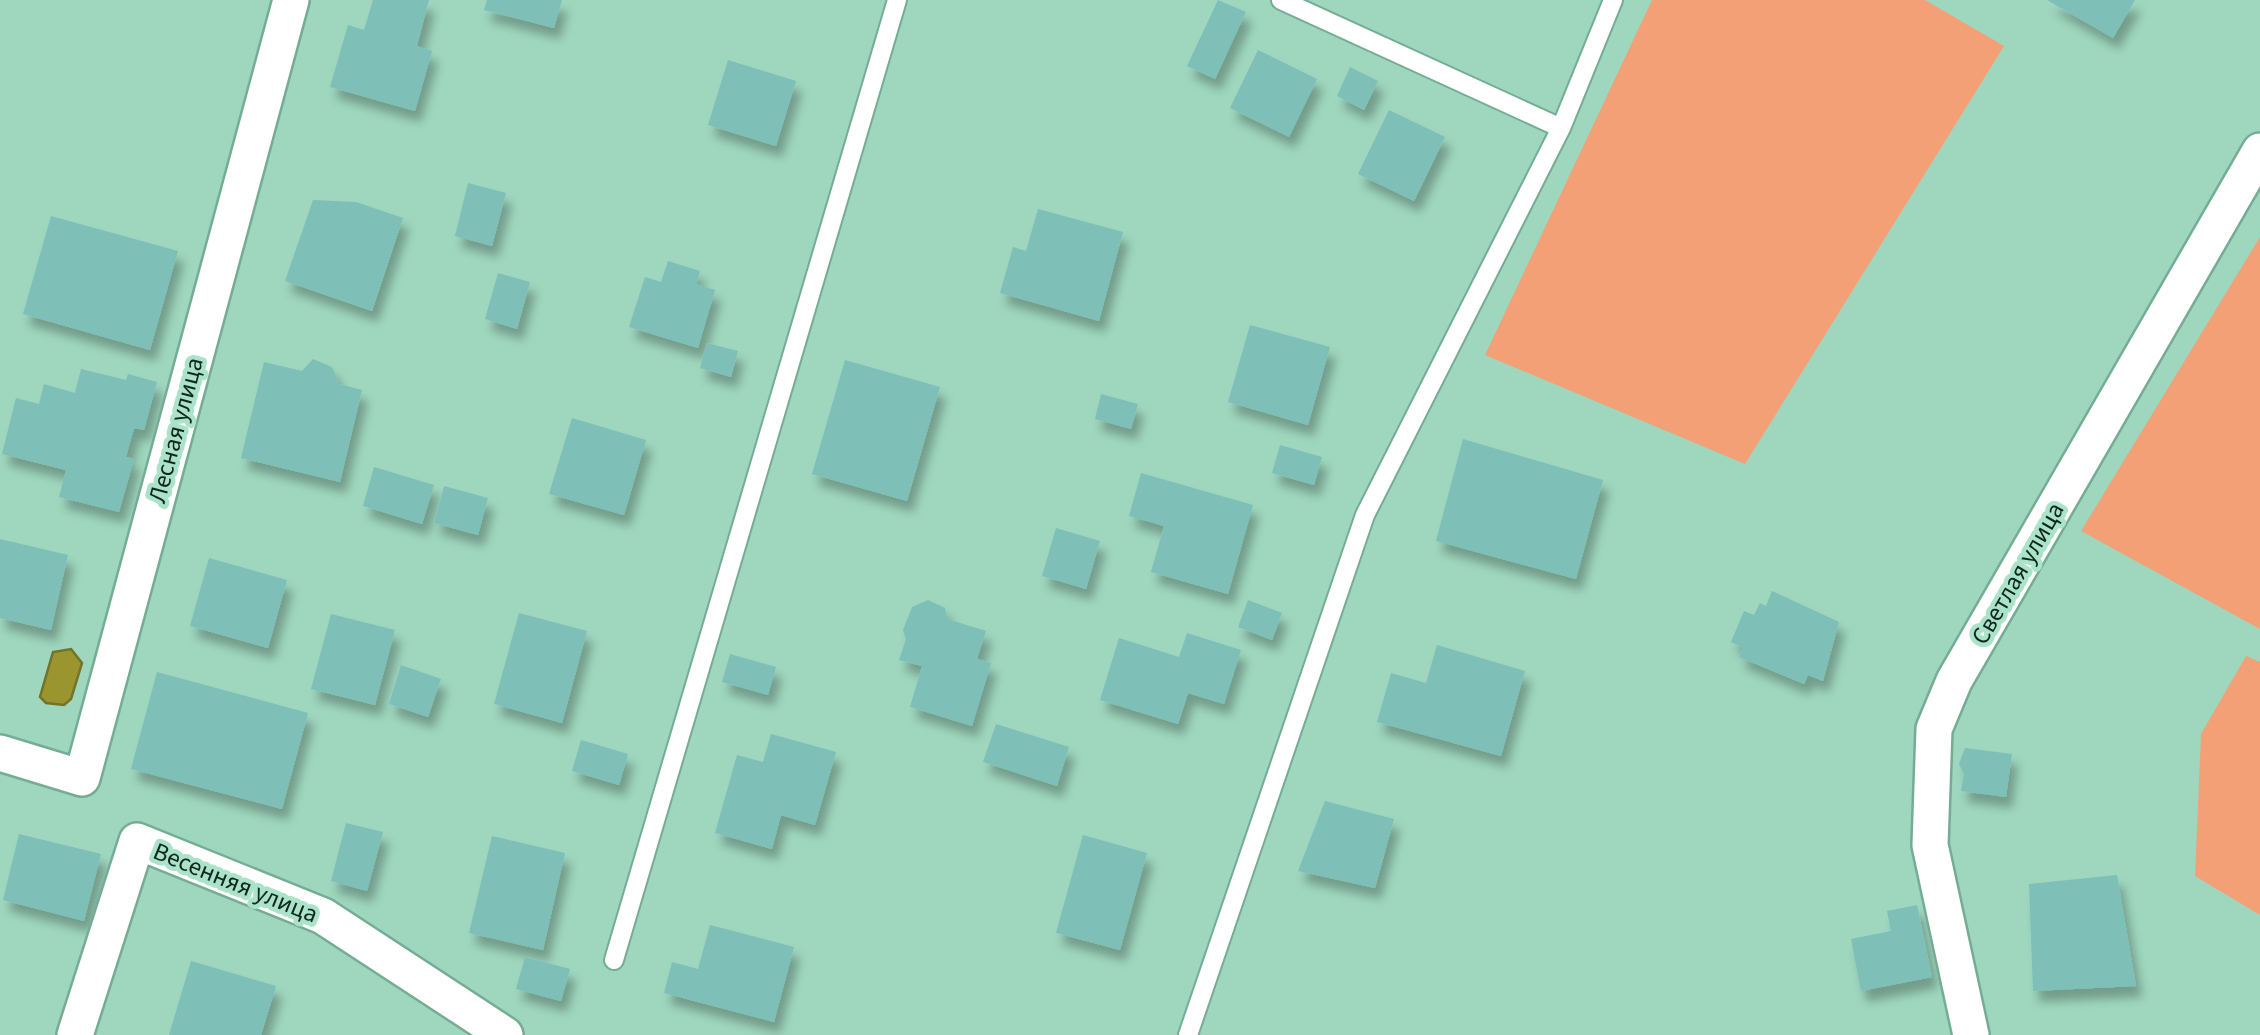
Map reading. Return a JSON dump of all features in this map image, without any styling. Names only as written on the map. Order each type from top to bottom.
[{"type":"street","name":"Лесная улица","points":[[0,754],[82,778],[291,0]]},
{"type":"street","name":"Светлая улица","points":[[1970,1035],[1930,845],[1934,729],[1954,681],[2260,150]]},
{"type":"street","name":"Весенняя улица","points":[[75,1035],[137,841],[323,916],[505,1035]]},
{"type":"lane","points":[[614,960],[897,0]]},
{"type":"lane","points":[[1281,0],[1561,128]]},
{"type":"lane","points":[[1188,1035],[1365,514],[1561,128],[1613,0]]},
{"type":"shaded area","points":[[1652,0],[1925,0],[2004,46],[1745,464],[1485,355]]},
{"type":"shaded area","points":[[2260,237],[2260,629],[2081,531]]},
{"type":"shaded area","points":[[71,649],[82,663],[71,699],[64,705],[46,703],[40,697],[53,652]]},
{"type":"shaded area","points":[[2246,656],[2260,662],[2260,915],[2195,876],[2201,734]]},
{"type":"building","points":[[373,0],[429,0],[417,46],[432,51],[415,111],[330,87],[348,25],[364,30]]},
{"type":"building","points":[[487,0],[562,0],[554,28],[484,10]]},
{"type":"building","points":[[1218,0],[1246,12],[1215,79],[1187,66]]},
{"type":"building","points":[[2047,0],[2135,0],[2113,38]]},
{"type":"building","points":[[1258,50],[1317,79],[1289,137],[1230,108]]},
{"type":"building","points":[[728,60],[796,81],[776,146],[708,125]]},
{"type":"building","points":[[1350,67],[1378,81],[1364,110],[1337,96]]},
{"type":"building","points":[[1389,110],[1445,137],[1414,201],[1358,174]]},
{"type":"building","points":[[468,183],[506,193],[492,246],[455,236]]},
{"type":"building","points":[[313,200],[356,202],[403,218],[372,311],[285,281]]},
{"type":"building","points":[[1038,209],[1123,232],[1099,321],[1000,293],[1013,247],[1026,251]]},
{"type":"building","points":[[51,216],[178,251],[150,350],[23,314]]},
{"type":"building","points":[[668,261],[700,271],[696,284],[715,290],[698,348],[629,327],[645,277],[661,282]]},
{"type":"building","points":[[498,273],[530,282],[517,329],[485,319]]},
{"type":"building","points":[[1250,325],[1330,347],[1308,425],[1228,402]]},
{"type":"building","points":[[707,343],[738,351],[731,377],[700,368]]},
{"type":"building","points":[[313,359],[332,367],[339,384],[362,390],[340,482],[241,458],[264,362],[302,371]]},
{"type":"building","points":[[845,360],[940,387],[907,501],[812,474]]},
{"type":"building","points":[[81,369],[126,380],[128,374],[157,382],[144,430],[134,428],[126,457],[134,459],[119,512],[59,497],[66,470],[2,454],[16,398],[39,404],[44,384],[75,393]]},
{"type":"building","points":[[1101,394],[1138,404],[1131,429],[1095,419]]},
{"type":"building","points":[[572,418],[646,440],[624,515],[549,494]]},
{"type":"building","points":[[1463,439],[1603,480],[1576,579],[1436,541]]},
{"type":"building","points":[[1280,445],[1322,457],[1314,485],[1272,473]]},
{"type":"building","points":[[374,467],[434,485],[422,524],[363,506]]},
{"type":"building","points":[[1141,473],[1253,505],[1228,594],[1151,572],[1164,526],[1129,516]]},
{"type":"building","points":[[444,486],[488,498],[478,535],[434,523]]},
{"type":"building","points":[[1056,528],[1100,541],[1086,589],[1042,576]]},
{"type":"building","points":[[0,539],[68,555],[51,630],[0,618]]},
{"type":"building","points":[[209,558],[287,580],[268,648],[190,626]]},
{"type":"building","points":[[1772,591],[1839,622],[1823,681],[1808,675],[1804,684],[1739,657],[1743,647],[1731,642],[1744,611],[1754,615],[1760,603],[1766,606]]},
{"type":"building","points":[[928,600],[945,608],[947,619],[986,631],[977,659],[991,663],[972,726],[910,707],[922,666],[899,660],[906,639],[903,630],[912,607]]},
{"type":"building","points":[[1248,600],[1282,613],[1272,640],[1238,627]]},
{"type":"building","points":[[519,613],[587,631],[562,723],[494,704]]},
{"type":"building","points":[[331,614],[395,630],[375,705],[311,689]]},
{"type":"building","points":[[1187,633],[1241,650],[1224,704],[1188,693],[1178,724],[1100,700],[1119,638],[1179,657]]},
{"type":"building","points":[[1437,645],[1525,671],[1501,756],[1377,722],[1391,673],[1426,683]]},
{"type":"building","points":[[730,654],[776,667],[768,695],[722,682]]},
{"type":"building","points":[[401,665],[441,679],[428,717],[389,704]]},
{"type":"building","points":[[157,672],[308,713],[282,809],[131,769]]},
{"type":"building","points":[[996,724],[1069,747],[1057,786],[983,762]]},
{"type":"building","points":[[771,734],[836,752],[815,825],[781,815],[772,849],[715,833],[737,755],[763,762]]},
{"type":"building","points":[[581,740],[628,754],[619,785],[572,771]]},
{"type":"building","points":[[1965,748],[2012,754],[2006,797],[1961,791],[1964,774],[1959,764]]},
{"type":"building","points":[[1325,801],[1394,819],[1375,888],[1298,871]]},
{"type":"building","points":[[346,823],[383,832],[367,891],[331,881]]},
{"type":"building","points":[[19,834],[101,854],[84,921],[3,900]]},
{"type":"building","points":[[1083,835],[1147,853],[1120,950],[1056,933]]},
{"type":"building","points":[[492,836],[565,853],[543,950],[469,933]]},
{"type":"building","points":[[2117,875],[2136,986],[2033,991],[2029,884]]},
{"type":"building","points":[[1917,905],[1932,977],[1861,991],[1851,939],[1891,931],[1887,911]]},
{"type":"building","points":[[710,925],[794,947],[774,1022],[664,993],[672,962],[698,969]]},
{"type":"building","points":[[525,957],[570,969],[561,1001],[516,989]]},
{"type":"building","points":[[191,961],[276,986],[261,1035],[169,1035]]}]
